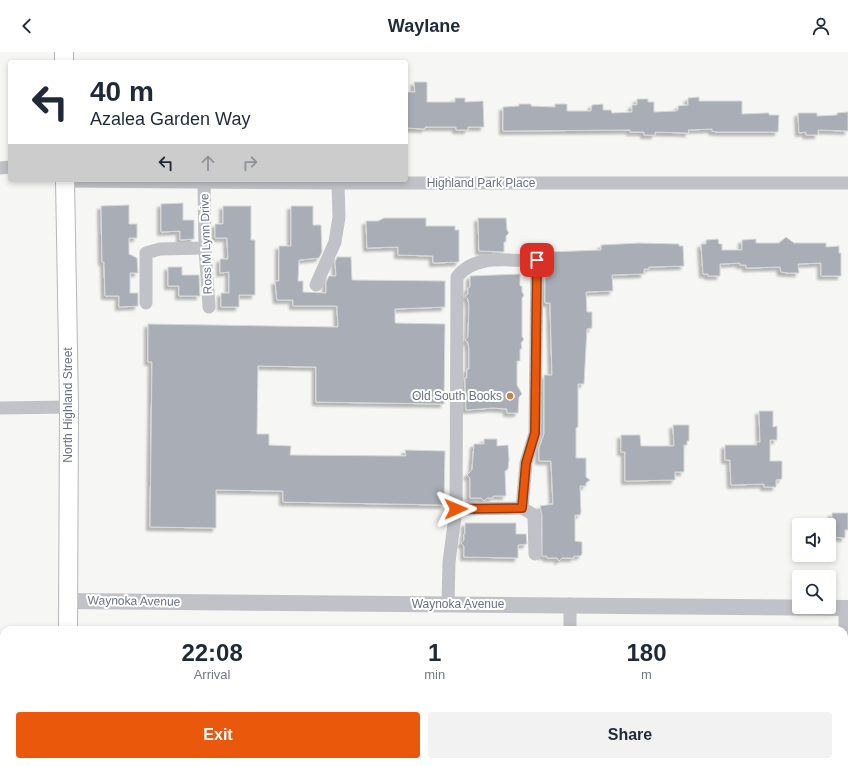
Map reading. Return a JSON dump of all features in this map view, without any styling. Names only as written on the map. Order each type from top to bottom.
[{"type":"main road","name":"North Highland Street","points":[[66,182],[68,626]]},
{"type":"street","name":"Ross M Lynn Drive","points":[[204,182],[205,248],[209,307]]},
{"type":"street","name":"Highland Park Place","points":[[271,182],[848,183]]},
{"type":"street","points":[[316,285],[335,242],[339,217],[338,183]]},
{"type":"street","points":[[146,303],[146,253],[160,249],[205,248]]},
{"type":"street","points":[[448,603],[449,562],[456,509],[457,277],[468,266],[480,261],[537,260],[535,433],[526,463],[522,508]]},
{"type":"street","points":[[0,408],[68,407]]},
{"type":"street","points":[[456,509],[522,508],[534,515],[535,554]]},
{"type":"street","name":"Waynoka Avenue","points":[[67,601],[570,604],[846,608]]},
{"type":"street","points":[[570,604],[570,626]]},
{"type":"street","points":[[846,608],[846,626]]},
{"type":"building","points":[[414,82],[427,82],[427,102],[455,102],[455,98],[465,98],[465,102],[483,101],[484,127],[468,127],[468,130],[456,130],[456,127],[425,127],[425,129],[408,128],[408,92],[415,92]]},
{"type":"building","points":[[699,97],[699,101],[742,101],[742,114],[769,113],[769,115],[779,115],[778,132],[717,132],[712,131],[712,129],[688,130],[689,133],[655,132],[655,135],[644,135],[644,132],[630,132],[630,130],[503,131],[503,107],[519,106],[519,104],[555,107],[555,104],[567,104],[567,111],[591,111],[592,105],[603,104],[603,110],[611,110],[612,113],[632,112],[632,105],[637,105],[637,99],[648,99],[648,102],[654,102],[654,112],[676,111],[678,110],[678,106],[688,105],[688,98]]},
{"type":"building","points":[[848,112],[848,131],[818,130],[818,135],[806,135],[806,132],[799,133],[798,113],[817,113],[817,116],[837,115],[837,113]]},
{"type":"building","points":[[183,203],[183,220],[194,220],[194,239],[180,240],[180,231],[161,232],[161,204]]},
{"type":"building","points":[[129,205],[129,224],[137,224],[137,238],[129,238],[129,254],[137,258],[138,273],[130,273],[130,293],[138,293],[138,306],[119,307],[119,296],[105,296],[104,262],[102,262],[101,206]]},
{"type":"building","points":[[223,206],[251,206],[251,240],[255,240],[255,295],[239,295],[239,307],[221,307],[221,293],[229,293],[229,272],[220,273],[220,259],[228,259],[227,238],[215,238],[215,224],[223,224]]},
{"type":"building","points":[[291,206],[313,206],[313,225],[321,225],[322,252],[319,258],[299,260],[298,281],[303,281],[303,292],[326,293],[326,282],[329,276],[336,276],[335,262],[337,257],[351,257],[352,280],[445,281],[445,307],[395,309],[395,323],[445,324],[444,404],[316,402],[316,367],[258,366],[257,434],[269,434],[269,445],[291,446],[290,455],[406,456],[405,450],[445,451],[444,505],[283,502],[283,491],[216,490],[216,528],[150,527],[152,362],[148,362],[148,324],[338,327],[337,306],[293,306],[293,300],[277,300],[275,281],[279,281],[279,246],[291,246]]},
{"type":"building","points":[[384,218],[426,218],[426,226],[455,226],[455,230],[459,230],[459,262],[433,263],[433,256],[398,255],[398,247],[367,248],[366,221],[378,221]]},
{"type":"building","points":[[478,218],[506,218],[507,230],[509,233],[506,236],[506,242],[504,242],[504,252],[479,251]]},
{"type":"building","points":[[786,237],[794,243],[826,243],[826,247],[839,246],[839,253],[841,253],[841,276],[821,276],[821,263],[798,264],[799,273],[781,272],[780,267],[746,268],[746,265],[740,265],[740,263],[720,264],[720,276],[708,276],[708,274],[703,274],[701,244],[706,244],[706,240],[718,239],[719,244],[722,244],[722,250],[742,250],[742,240],[756,239],[756,243],[779,243]]},
{"type":"building","points":[[639,243],[679,244],[679,246],[683,246],[684,266],[649,267],[649,269],[644,269],[644,274],[612,275],[613,291],[586,292],[587,312],[592,312],[592,328],[587,329],[584,384],[578,384],[578,427],[576,428],[576,458],[586,458],[586,477],[590,480],[586,483],[586,486],[580,486],[581,512],[580,515],[575,515],[575,541],[582,542],[582,554],[580,556],[574,556],[574,558],[562,558],[559,561],[557,558],[547,558],[547,556],[542,556],[542,515],[540,506],[553,504],[551,461],[539,461],[539,448],[544,434],[544,375],[552,375],[550,303],[545,303],[545,277],[548,277],[548,252],[601,250],[601,245]]},
{"type":"building","points":[[168,267],[182,267],[182,275],[199,275],[200,296],[179,296],[179,286],[168,286]]},
{"type":"building","points":[[520,274],[520,286],[522,286],[522,292],[524,295],[522,298],[522,337],[524,339],[521,343],[522,349],[520,349],[520,361],[517,361],[517,385],[522,394],[519,397],[518,413],[507,413],[507,409],[493,408],[466,410],[465,378],[467,378],[467,369],[469,369],[469,349],[468,342],[465,340],[468,337],[469,306],[468,299],[465,296],[468,294],[468,288],[470,287],[470,276]]},
{"type":"building","points":[[759,411],[773,411],[773,427],[777,426],[777,440],[770,440],[770,461],[782,461],[782,479],[776,480],[776,487],[764,487],[764,484],[731,485],[730,460],[725,460],[725,445],[757,445],[756,442],[760,442]]},
{"type":"building","points":[[673,425],[689,425],[689,441],[687,441],[687,445],[684,445],[684,472],[675,472],[675,480],[625,481],[625,452],[621,452],[621,435],[640,435],[641,446],[674,446]]},
{"type":"building","points":[[484,439],[497,439],[497,446],[508,445],[509,460],[508,469],[505,471],[506,496],[493,496],[493,498],[487,498],[484,501],[481,498],[470,498],[470,478],[467,475],[472,470],[474,444],[484,444]]},
{"type":"building","points":[[832,513],[848,513],[848,530],[845,530],[845,538],[836,537],[836,518],[832,518]]},
{"type":"building","points":[[465,523],[516,523],[516,534],[526,534],[527,544],[518,545],[518,558],[464,557],[464,546],[461,543],[464,540]]},
{"type":"place","name":"Old South Books","points":[[510,396]]},
{"type":"route","points":[[456,509],[522,508],[526,463],[535,433],[537,260]]}]
